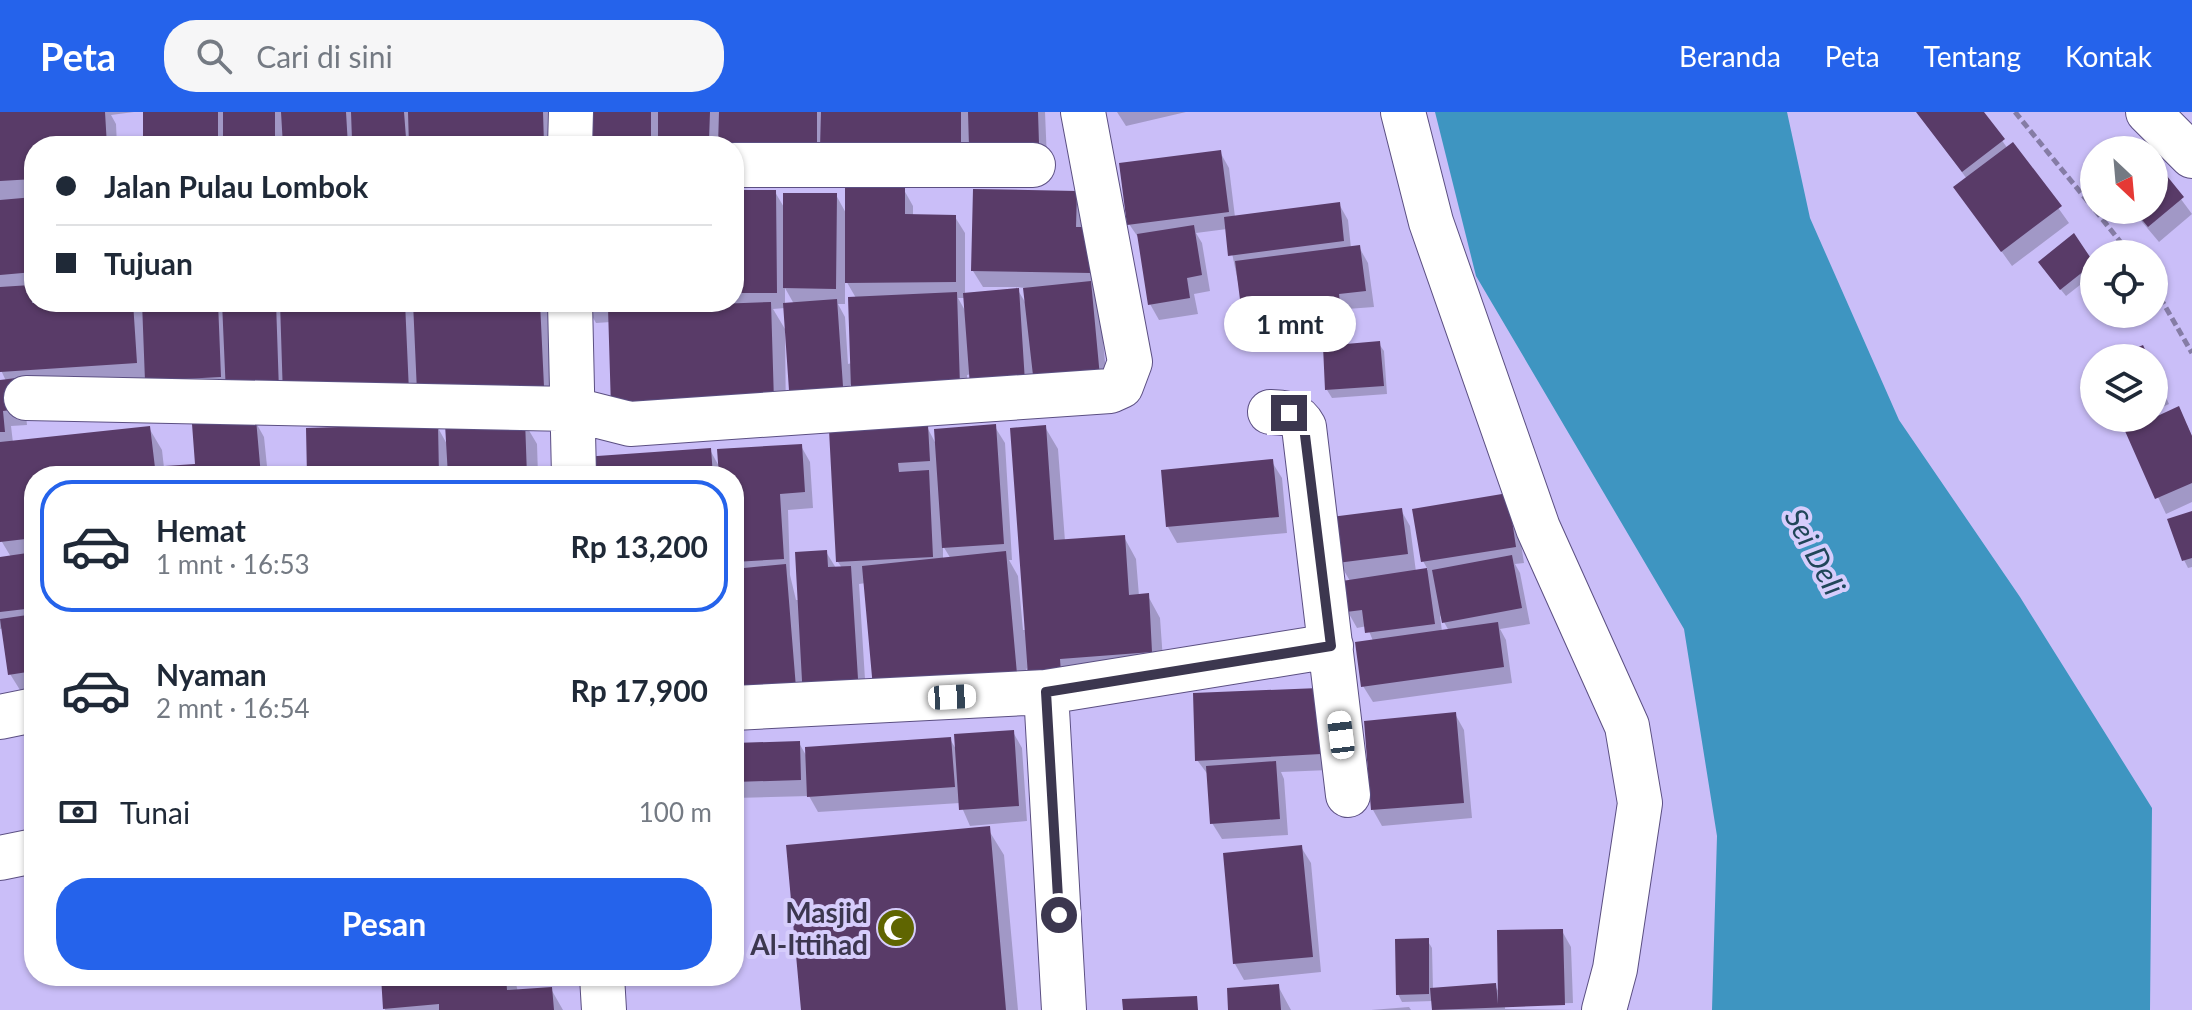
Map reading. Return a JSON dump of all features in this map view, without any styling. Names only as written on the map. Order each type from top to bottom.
[{"type":"street","points":[[570,136],[571,112]]},
{"type":"street","points":[[26,398],[571,409],[630,424],[1093,394],[1121,386],[1130,362],[1083,112]]},
{"type":"street","points":[[1403,112],[1431,222],[1538,528],[1627,726],[1640,803],[1615,969],[1604,1010]]},
{"type":"street","points":[[2148,112],[2192,156]]},
{"type":"street","points":[[744,165],[1033,165]]},
{"type":"street","points":[[570,312],[574,466]]},
{"type":"street","points":[[1270,412],[1289,413],[1299,418],[1304,427],[1348,795]]},
{"type":"street","points":[[744,707],[1046,692],[1331,646]]},
{"type":"street","points":[[1046,692],[1064,1010]]},
{"type":"street","points":[[0,717],[24,712]]},
{"type":"street","points":[[0,858],[24,853]]},
{"type":"street","points":[[603,986],[604,1010]]},
{"type":"path","points":[[2015,112],[2080,192]]},
{"type":"path","points":[[2106,224],[2119,240]]},
{"type":"path","points":[[2168,311],[2192,353]]},
{"type":"water","name":"Sei Deli","points":[[1435,112],[1787,112],[1810,218],[1899,420],[2020,597],[2152,808],[2150,1010],[1712,1010],[1717,836],[1684,629],[1476,276]]},
{"type":"building","points":[[0,112],[105,112],[106,136],[24,136],[24,180],[0,181]]},
{"type":"building","points":[[143,112],[218,112],[218,136],[143,136]]},
{"type":"building","points":[[223,112],[275,112],[275,136],[223,136]]},
{"type":"building","points":[[281,112],[346,112],[347,136],[282,136]]},
{"type":"building","points":[[351,112],[404,112],[406,136],[352,136]]},
{"type":"building","points":[[408,112],[543,112],[544,136],[409,136]]},
{"type":"building","points":[[578,112],[651,112],[651,136],[578,136]]},
{"type":"building","points":[[658,112],[710,112],[709,136],[658,136]]},
{"type":"building","points":[[719,112],[817,112],[817,150],[744,147],[744,136],[718,136]]},
{"type":"building","points":[[821,112],[961,112],[961,149],[820,148]]},
{"type":"building","points":[[968,112],[1038,112],[1039,144],[969,147]]},
{"type":"building","points":[[1916,112],[1984,112],[2005,139],[1962,172]]},
{"type":"building","points":[[2013,142],[2062,206],[2001,252],[1953,187]]},
{"type":"building","points":[[1221,150],[1229,212],[1127,225],[1119,163]]},
{"type":"building","points":[[2168,177],[2184,197],[2168,210]]},
{"type":"building","points":[[845,187],[905,188],[905,214],[956,215],[956,282],[845,283]]},
{"type":"building","points":[[973,189],[1077,191],[1076,227],[1092,227],[1091,273],[971,271]]},
{"type":"building","points":[[744,190],[776,190],[777,293],[744,293]]},
{"type":"building","points":[[783,193],[837,193],[836,289],[783,288]]},
{"type":"building","points":[[24,198],[24,273],[0,275],[0,200]]},
{"type":"building","points":[[1340,202],[1344,241],[1228,256],[1224,217]]},
{"type":"building","points":[[1194,225],[1202,275],[1187,278],[1190,298],[1148,305],[1137,234]]},
{"type":"building","points":[[2074,233],[2080,242],[2080,274],[2060,290],[2038,262]]},
{"type":"building","points":[[1360,245],[1366,291],[1339,294],[1342,321],[1299,326],[1297,300],[1241,307],[1235,261]]},
{"type":"building","points":[[1091,281],[1100,377],[1034,384],[1023,288]]},
{"type":"building","points":[[24,285],[24,312],[134,312],[137,363],[0,372],[0,287]]},
{"type":"building","points":[[1019,288],[1025,382],[970,386],[963,293]]},
{"type":"building","points":[[957,292],[960,386],[851,389],[848,297]]},
{"type":"building","points":[[837,299],[844,401],[790,405],[783,303]]},
{"type":"building","points":[[771,302],[774,402],[611,408],[608,312],[744,312],[744,303]]},
{"type":"building","points":[[142,312],[218,312],[221,377],[145,381]]},
{"type":"building","points":[[222,312],[276,312],[279,391],[226,394]]},
{"type":"building","points":[[280,312],[405,312],[409,392],[283,397]]},
{"type":"building","points":[[413,312],[540,312],[544,387],[417,392]]},
{"type":"building","points":[[1380,341],[1384,386],[1325,390],[1323,346]]},
{"type":"building","points":[[16,378],[19,409],[3,411],[5,432],[0,432],[0,380]]},
{"type":"building","points":[[2179,406],[2192,436],[2192,483],[2155,499],[2125,432],[2168,432],[2168,411]]},
{"type":"building","points":[[256,419],[260,466],[165,466],[195,464],[192,424]]},
{"type":"building","points":[[525,420],[527,466],[447,466],[445,424]]},
{"type":"building","points":[[438,424],[439,466],[307,466],[306,428]]},
{"type":"building","points":[[996,424],[1004,544],[942,548],[934,429]]},
{"type":"building","points":[[928,425],[930,461],[898,463],[899,472],[929,470],[933,557],[836,562],[829,430]]},
{"type":"building","points":[[1046,425],[1054,540],[1125,535],[1129,595],[1149,593],[1152,652],[1060,659],[1061,673],[1028,675],[1010,428]]},
{"type":"building","points":[[150,426],[155,466],[24,466],[24,539],[0,542],[0,442]]},
{"type":"building","points":[[802,444],[805,492],[780,494],[784,559],[744,561],[744,466],[718,466],[717,449]]},
{"type":"building","points":[[711,448],[712,466],[583,466],[583,457]]},
{"type":"building","points":[[1273,459],[1279,517],[1166,527],[1161,470]]},
{"type":"building","points":[[1508,493],[1516,547],[1421,562],[1412,509]]},
{"type":"building","points":[[1402,508],[1408,554],[1337,563],[1331,517]]},
{"type":"building","points":[[2192,511],[2192,558],[2182,561],[2167,519]]},
{"type":"building","points":[[827,550],[828,567],[851,566],[859,695],[803,699],[795,552]]},
{"type":"building","points":[[1006,551],[1017,674],[873,688],[862,566]]},
{"type":"building","points":[[24,553],[24,609],[0,612],[0,557]]},
{"type":"building","points":[[1512,555],[1522,608],[1442,623],[1432,570]]},
{"type":"building","points":[[786,564],[796,688],[744,693],[744,568]]},
{"type":"building","points":[[1427,568],[1435,624],[1365,633],[1362,610],[1346,612],[1342,581]]},
{"type":"building","points":[[24,615],[24,673],[8,675],[0,619]]},
{"type":"building","points":[[1498,622],[1504,667],[1361,687],[1355,642]]},
{"type":"building","points":[[1319,688],[1321,754],[1195,761],[1193,693]]},
{"type":"building","points":[[1456,712],[1464,803],[1371,810],[1364,721]]},
{"type":"building","points":[[1014,730],[1019,806],[959,810],[954,734]]},
{"type":"building","points":[[951,737],[955,787],[807,797],[805,747]]},
{"type":"building","points":[[800,741],[801,780],[744,782],[744,743]]},
{"type":"building","points":[[1276,761],[1280,819],[1210,824],[1206,766]]},
{"type":"building","name":"Masjid Al-Ittihad","points":[[990,826],[1006,1010],[801,1010],[786,845]]},
{"type":"building","points":[[1302,845],[1313,957],[1233,964],[1223,853]]},
{"type":"building","points":[[1563,929],[1565,1005],[1432,1010],[1430,988],[1496,983],[1498,1004],[1497,930]]},
{"type":"building","points":[[1429,938],[1429,994],[1396,995],[1395,939]]},
{"type":"building","points":[[1279,984],[1281,1010],[1228,1010],[1227,988]]},
{"type":"building","points":[[382,986],[507,986],[507,990],[552,987],[554,1010],[439,1010],[439,1004],[383,1009]]},
{"type":"building","points":[[1197,996],[1198,1010],[1123,1010],[1122,999]]},
{"type":"place","name":"Masjid Al-Ittihad","points":[[896,928]]},
{"type":"route","points":[[1059,915],[1046,692],[1331,646],[1304,427],[1299,418],[1289,413]]}]
